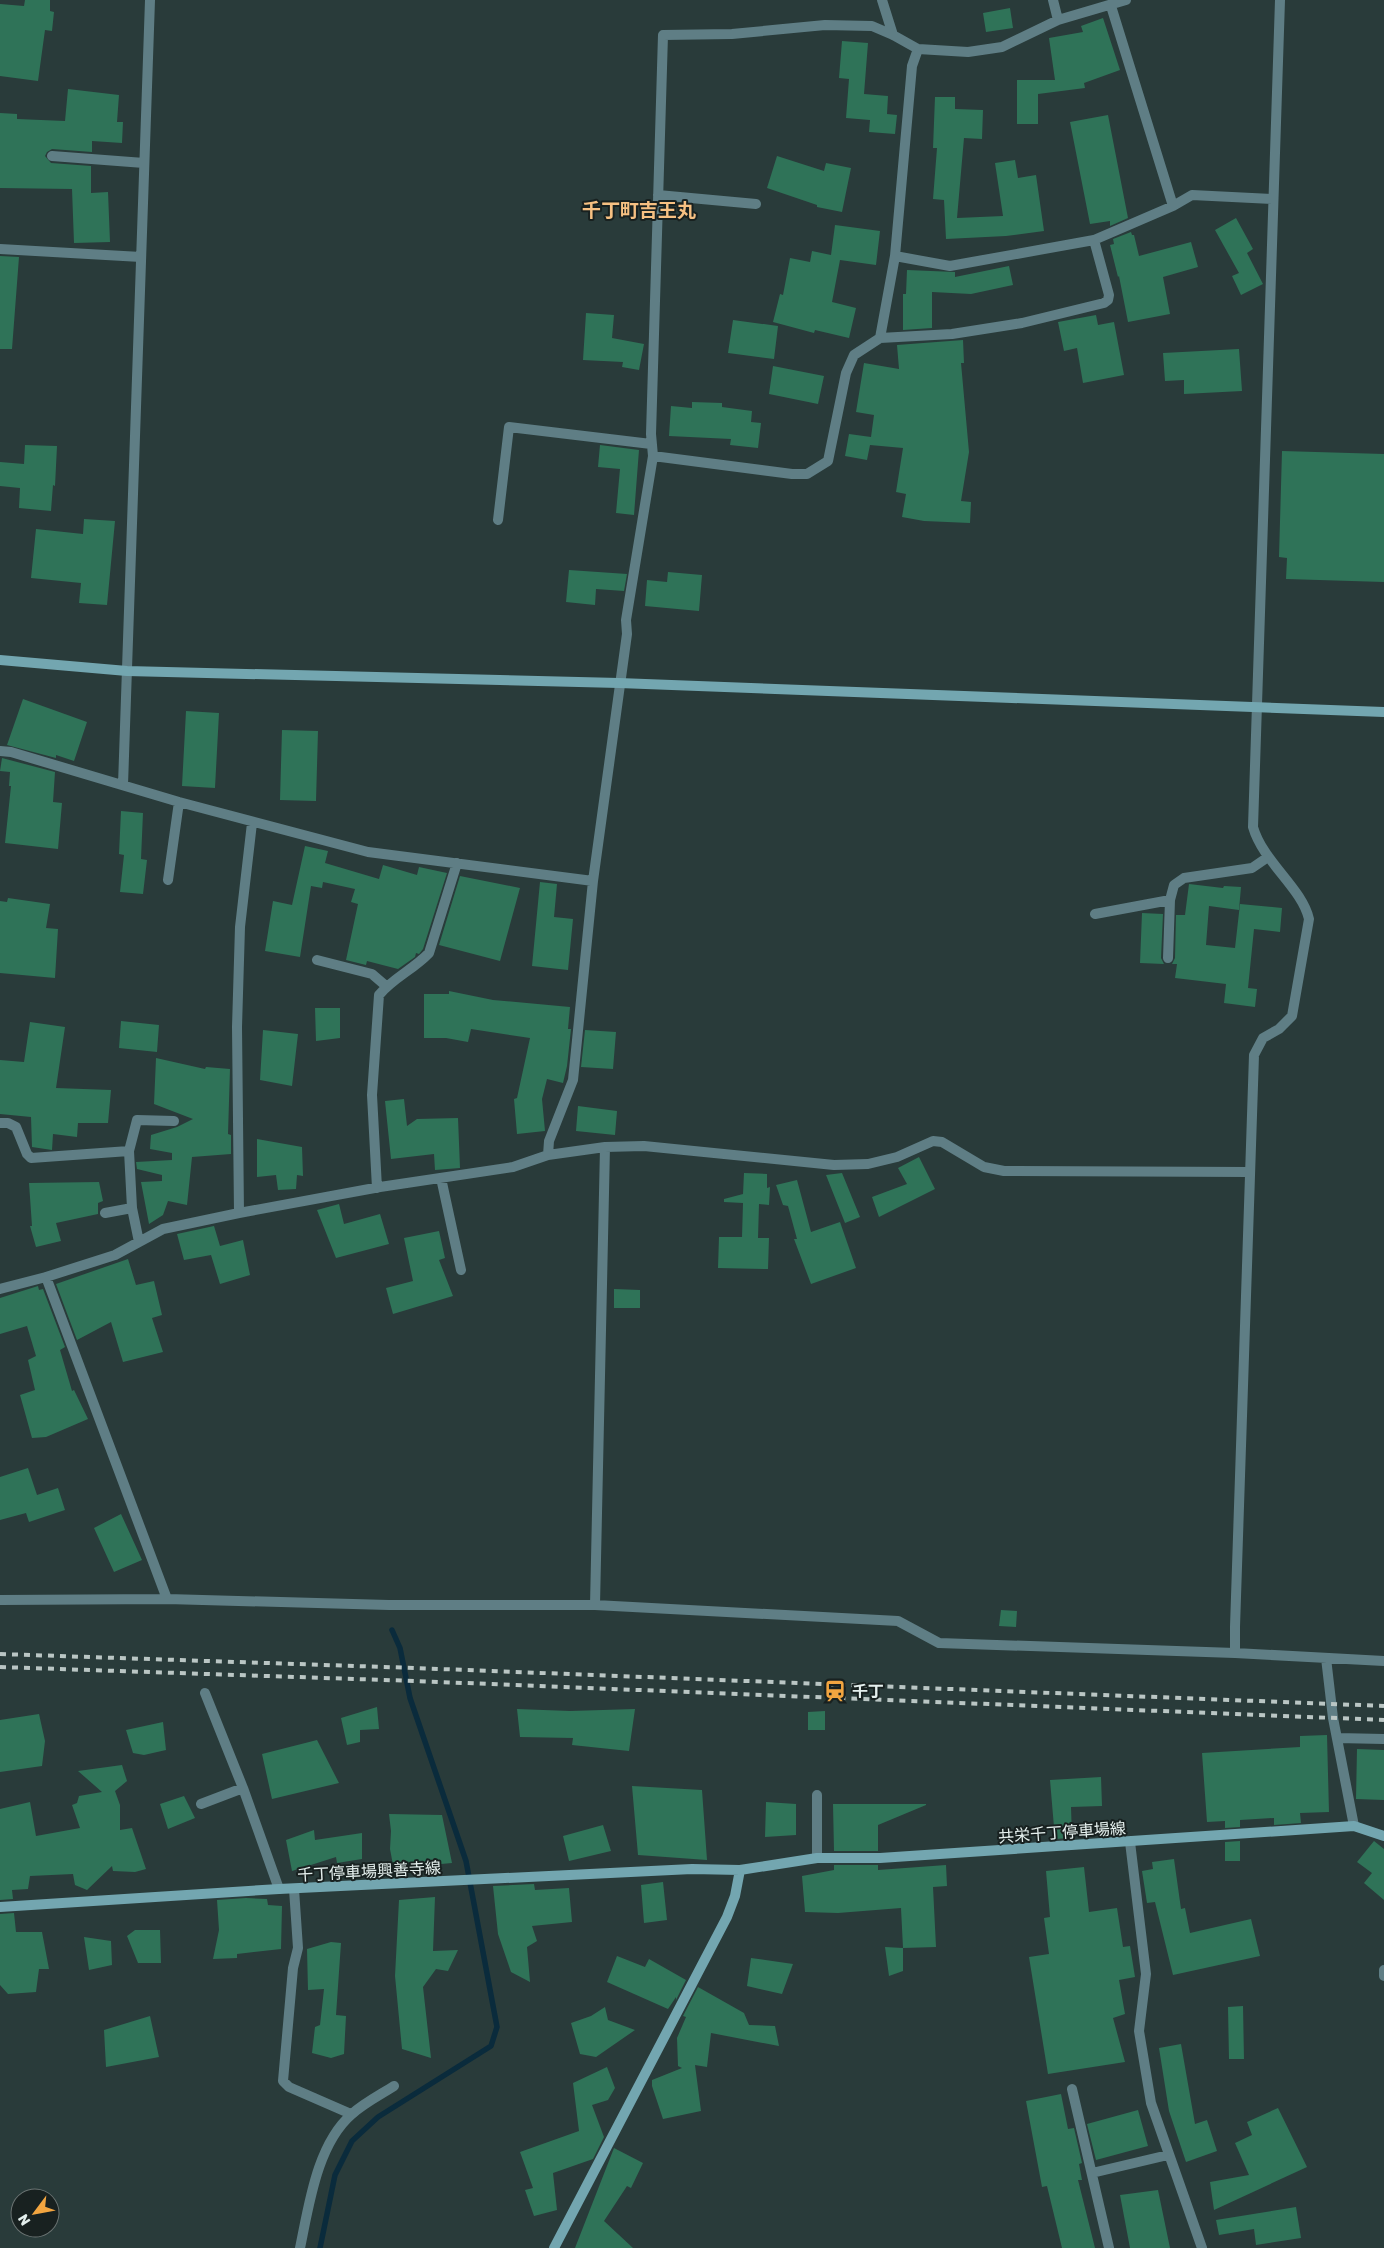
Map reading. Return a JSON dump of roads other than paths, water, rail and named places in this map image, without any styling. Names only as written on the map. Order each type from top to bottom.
[{"type":"street","points":[[123,785],[150,0]]},
{"type":"street","points":[[882,0],[893,35]]},
{"type":"street","points":[[1053,0],[1058,20]]},
{"type":"street","points":[[548,1155],[549,1141],[573,1080],[593,881],[627,634],[626,620],[653,456],[651,444],[663,36],[732,34],[826,25],[872,26],[893,35],[918,50],[968,52],[1002,48],[1058,20],[1111,6],[1126,0]]},
{"type":"street","points":[[1235,1653],[1234,1627],[1254,1055],[1263,1038],[1279,1029],[1292,1016],[1309,919],[1304,904],[1262,849],[1253,827],[1280,0]]},
{"type":"street","points":[[1111,6],[1173,206]]},
{"type":"street","points":[[880,338],[895,256],[912,66],[918,50]]},
{"type":"street","points":[[52,156],[144,163]]},
{"type":"street","points":[[658,194],[756,204]]},
{"type":"street","points":[[895,256],[950,266],[1094,240],[1173,206],[1192,195],[1273,199]]},
{"type":"street","points":[[653,456],[792,474],[806,474],[828,461],[846,373],[854,355],[880,338],[952,334],[1022,323],[1104,303],[1108,300],[1109,295],[1094,240]]},
{"type":"street","points":[[0,249],[141,257]]},
{"type":"street","points":[[498,520],[509,427],[651,444]]},
{"type":"street","points":[[0,660],[127,671],[619,684],[1384,712]]},
{"type":"street","points":[[0,751],[11,752],[252,823],[368,852],[593,881]]},
{"type":"street","points":[[168,880],[179,802]]},
{"type":"street","points":[[239,1213],[237,1027],[240,926],[252,823]]},
{"type":"street","points":[[1168,958],[1170,900],[1174,885],[1184,878],[1252,868],[1268,857]]},
{"type":"street","points":[[377,1188],[372,1096],[379,995],[386,986],[429,953],[458,863]]},
{"type":"street","points":[[1094,914],[1170,900]]},
{"type":"street","points":[[317,960],[372,974],[386,986]]},
{"type":"street","points":[[139,1242],[132,1208],[129,1151],[137,1120],[174,1121]]},
{"type":"street","points":[[0,1123],[16,1127],[27,1154],[31,1158],[129,1151]]},
{"type":"street","points":[[0,1289],[46,1277],[115,1255],[164,1229],[239,1213],[377,1188],[513,1167],[548,1155],[604,1148],[644,1146],[834,1165],[868,1164],[897,1156],[933,1141],[942,1142],[984,1167],[1004,1170],[1249,1172]]},
{"type":"street","points":[[595,1605],[604,1148]]},
{"type":"street","points":[[441,1178],[461,1270]]},
{"type":"street","points":[[106,1213],[132,1208]]},
{"type":"street","points":[[46,1277],[167,1598]]},
{"type":"street","points":[[0,1600],[167,1598],[388,1605],[595,1605],[898,1622],[938,1643],[1235,1653],[1384,1661]]},
{"type":"street","points":[[1326,1658],[1337,1738],[1354,1826]]},
{"type":"street","points":[[204,1693],[243,1788],[280,1889]]},
{"type":"street","points":[[1337,1738],[1384,1739]]},
{"type":"street","points":[[201,1804],[243,1788]]},
{"type":"street","points":[[817,1795],[817,1858]]},
{"type":"street","name":"共栄千丁停車場線","points":[[740,1870],[817,1858],[880,1858],[1354,1826],[1384,1836]]},
{"type":"street","points":[[1130,1842],[1146,1974],[1139,2031],[1151,2104],[1202,2248]]},
{"type":"street","name":"千丁停車場興善寺線","points":[[0,1907],[280,1889],[692,1869],[740,1870]]},
{"type":"street","points":[[554,2248],[727,1917],[735,1896],[740,1870]]},
{"type":"street","points":[[294,1889],[298,1948],[293,1968],[284,2081],[289,2087],[351,2114]]},
{"type":"street","points":[[1384,1970],[1384,1976]]},
{"type":"street","points":[[300,2248],[317,2172],[328,2145],[351,2114],[394,2086]]},
{"type":"street","points":[[1072,2090],[1109,2248]]},
{"type":"street","points":[[1092,2173],[1168,2155]]},
{"type":"waterway","points":[[320,2248],[335,2175],[352,2141],[378,2117],[491,2046],[497,2027],[466,1861],[410,1698],[400,1648],[392,1630]]},
{"type":"railway","points":[[0,1654],[415,1668],[1384,1706]]},
{"type":"railway","points":[[0,1667],[415,1681],[1384,1720]]},
{"type":"place","name":"千丁","points":[[835,1691]]},
{"type":"district","name":"千丁町吉王丸","points":[[639,210]]}]
